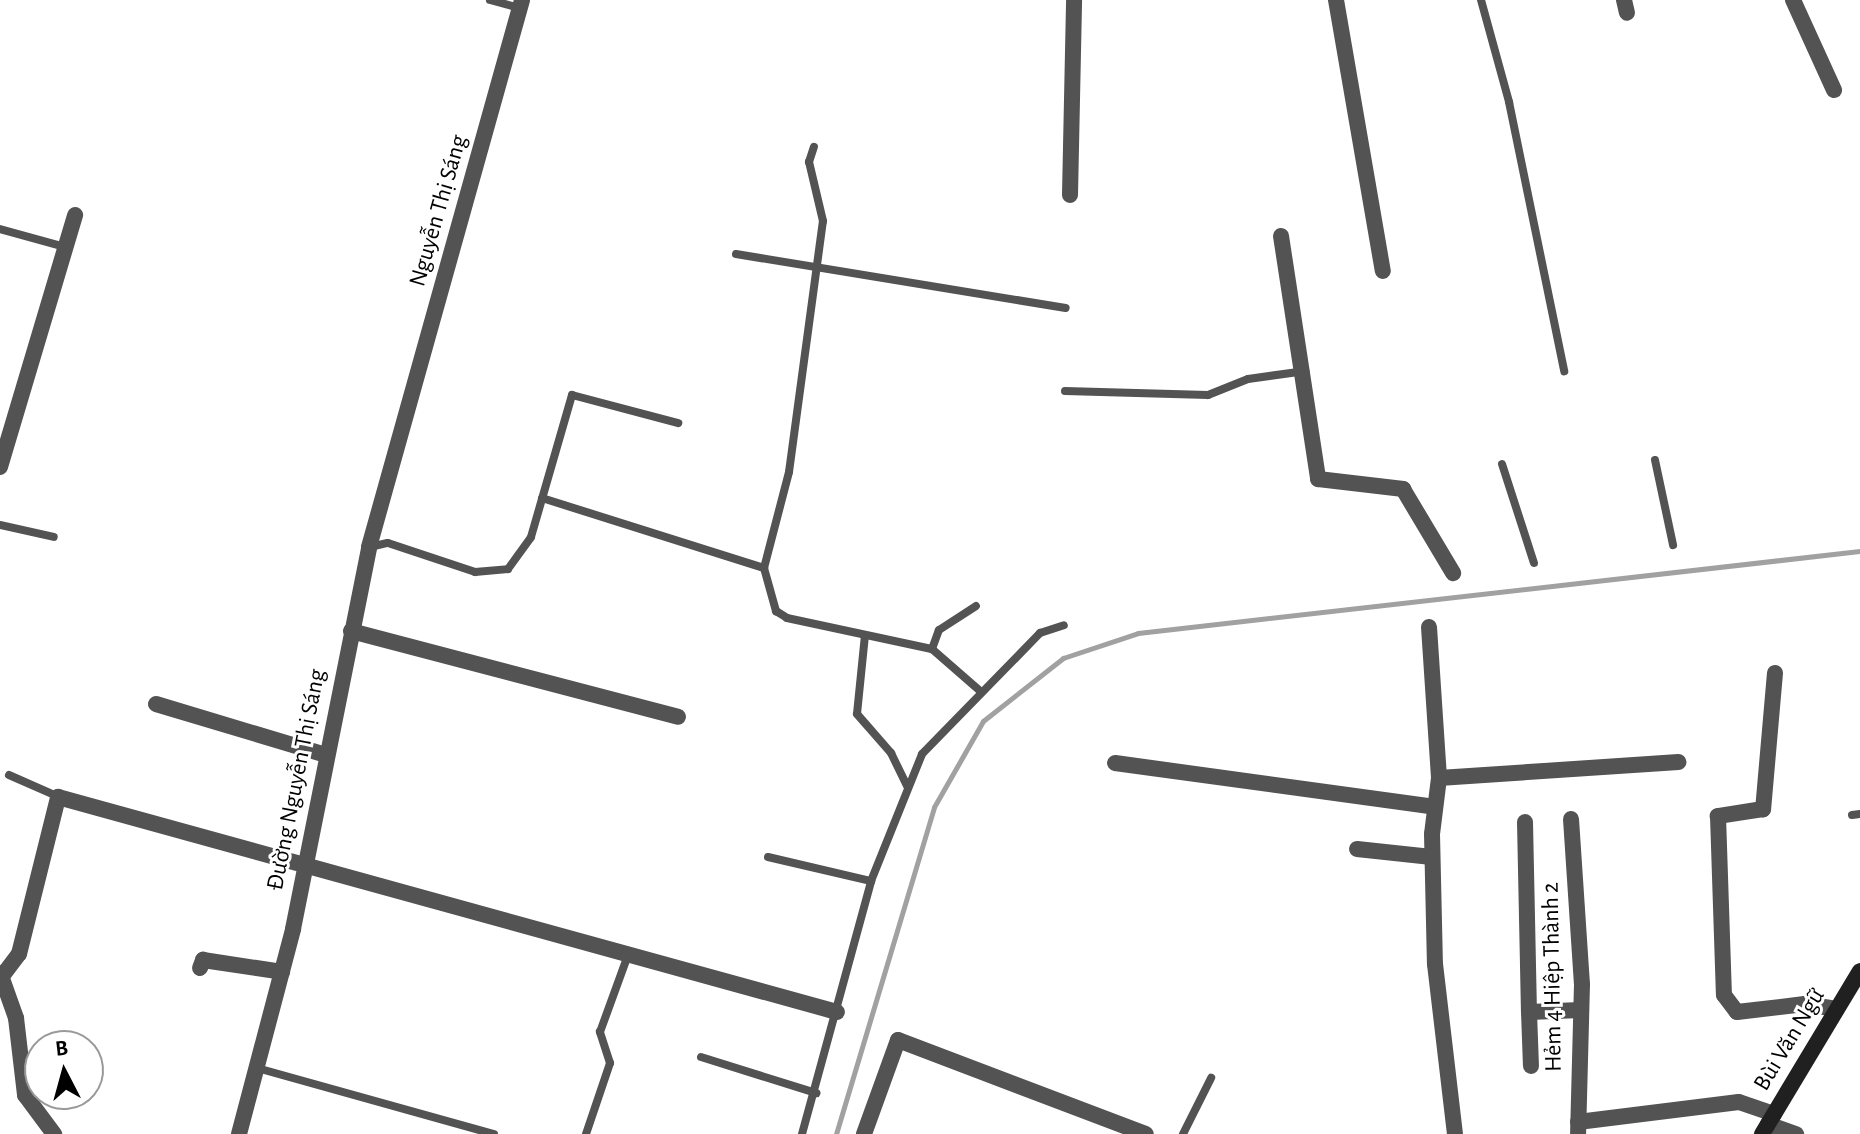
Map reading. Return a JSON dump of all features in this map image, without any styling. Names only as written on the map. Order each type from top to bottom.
[{"type":"main road","name":"Bùi Văn Ngữ","points":[[1768,1124],[1860,971]]},
{"type":"street","points":[[1070,195],[1074,0]]},
{"type":"street","points":[[1336,0],[1383,271]]},
{"type":"street","points":[[1793,0],[1834,90]]},
{"type":"street","name":"Nguyễn Thị Sáng","points":[[401,435],[521,4]]},
{"type":"street","points":[[0,465],[75,215]]},
{"type":"street","points":[[1281,236],[1306,371],[1318,479],[1403,489],[1453,573]]},
{"type":"street","name":"Đường Nguyễn Thị Sáng","points":[[239,1134],[282,972],[369,547],[401,435]]},
{"type":"street","points":[[1429,627],[1439,778],[1432,857],[1435,964],[1455,1134]]},
{"type":"street","points":[[351,631],[678,717]]},
{"type":"street","points":[[1775,673],[1763,809],[1718,816],[1724,995],[1737,1012],[1805,1004],[1837,1009]]},
{"type":"street","points":[[156,704],[326,755]]},
{"type":"street","points":[[1439,778],[1678,762]]},
{"type":"street","points":[[1115,763],[1435,807]]},
{"type":"street","points":[[54,1134],[25,1095],[2,974],[19,954],[58,797],[157,830],[306,862],[837,1012]]},
{"type":"street","name":"Hẻm 4 Hiệp Thành 2","points":[[1571,819],[1581,1010],[1578,1128]]},
{"type":"street","points":[[1525,822],[1531,1066]]},
{"type":"street","points":[[1357,849],[1432,857]]},
{"type":"street","points":[[200,968],[203,960],[282,972]]},
{"type":"street","points":[[1529,1012],[1581,1010]]},
{"type":"street","points":[[864,1134],[898,1040],[1146,1134]]},
{"type":"street","points":[[1578,1128],[1739,1102],[1768,1124],[1796,1134]]},
{"type":"lane","points":[[490,0],[521,4]]},
{"type":"lane","points":[[1481,0],[1564,371]]},
{"type":"lane","points":[[814,147],[809,162],[823,221],[811,271],[789,472],[764,568],[776,611],[932,649],[979,690]]},
{"type":"lane","points":[[0,229],[66,248]]},
{"type":"lane","points":[[736,254],[811,271],[1066,308]]},
{"type":"lane","points":[[1065,391],[1208,395],[1248,379],[1306,371]]},
{"type":"lane","points":[[369,547],[388,543],[475,572],[508,569],[531,537],[572,395],[678,423]]},
{"type":"lane","points":[[1655,460],[1673,545]]},
{"type":"lane","points":[[1502,464],[1534,563]]},
{"type":"lane","points":[[542,498],[764,568]]},
{"type":"lane","points":[[0,525],[54,537]]},
{"type":"lane","points":[[932,649],[939,630],[976,606]]},
{"type":"lane","points":[[802,1134],[816,1093],[871,881],[922,754],[979,690],[1040,633],[1064,625]]},
{"type":"lane","points":[[865,635],[857,714],[891,753],[907,786]]},
{"type":"lane","points":[[9,775],[58,797]]},
{"type":"lane","points":[[768,857],[871,881]]},
{"type":"lane","points":[[586,1134],[610,1063],[600,1032],[628,955]]},
{"type":"lane","points":[[701,1057],[816,1093]]},
{"type":"lane","points":[[256,1067],[494,1134]]},
{"type":"lane","points":[[1183,1134],[1211,1078]]},
{"type":"waterway","points":[[836,1134],[934,807],[983,721],[1063,658],[1138,633],[1860,551]]}]
